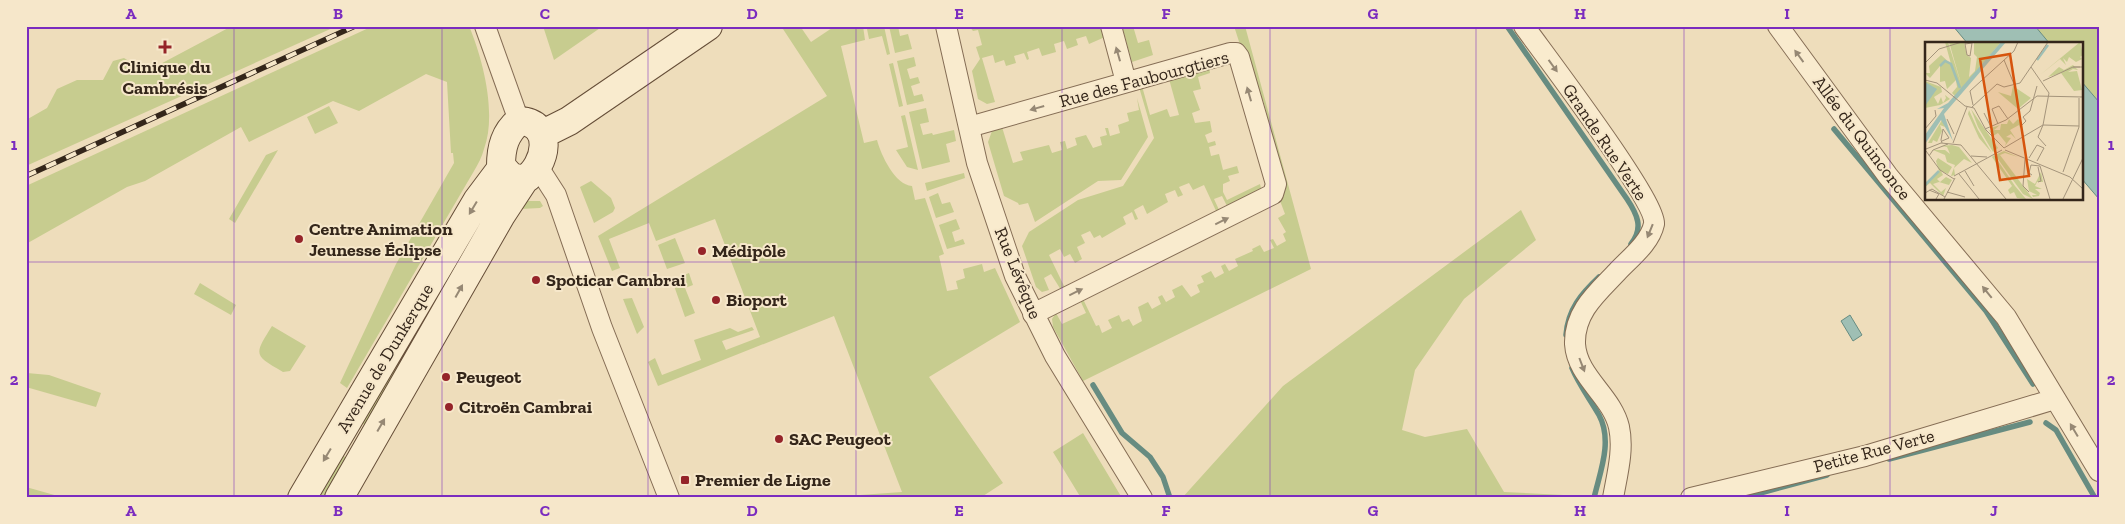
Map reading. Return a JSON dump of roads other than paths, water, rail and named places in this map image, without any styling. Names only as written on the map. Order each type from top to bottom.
[{"type":"main road","points":[[519,121],[533,123],[542,134],[569,120],[708,26]]},
{"type":"main road","name":"Avenue de Dunkerque","points":[[519,121],[508,133],[503,144],[521,172]]},
{"type":"main road","name":"Avenue de Dunkerque","points":[[339,498],[501,215],[521,172],[544,144],[542,134]]},
{"type":"main road","name":"Avenue de Dunkerque","points":[[302,498],[477,201],[521,172]]},
{"type":"street","points":[[485,26],[519,121]]},
{"type":"street","name":"Rue Lévêque","points":[[946,26],[977,163],[1008,254],[1032,314],[1079,398],[1142,498]]},
{"type":"street","points":[[1110,26],[1126,82]]},
{"type":"street","name":"Grande Rue Verte","points":[[1524,26],[1612,149],[1645,198],[1654,217],[1654,225],[1646,241],[1583,310],[1575,333],[1575,346],[1584,372],[1615,416],[1619,426],[1621,450],[1613,498]]},
{"type":"street","name":"Allée du Quinconce","points":[[1778,26],[1888,176],[1998,306],[2099,471]]},
{"type":"street","name":"Rue des Faubourgtiers","points":[[969,127],[1230,53],[1236,53],[1276,184],[1275,192],[1271,196],[1032,314]]},
{"type":"street","points":[[521,172],[556,196],[602,328],[669,498]]},
{"type":"street","name":"Petite Rue Verte","points":[[1691,498],[1865,456],[2055,399]]},
{"type":"water","points":[[1953,26],[2035,26],[2048,42],[1966,42]]},
{"type":"water","points":[[2082,82],[2099,102],[2099,199],[2082,179]]},
{"type":"water","points":[[1850,315],[1862,335],[1853,341],[1841,321]]},
{"type":"waterway","points":[[1507,26],[1631,205],[1638,221],[1637,232],[1631,244]]},
{"type":"waterway","points":[[1834,129],[1986,311],[2033,384]]},
{"type":"waterway","points":[[1566,335],[1569,317],[1576,303],[1599,277]]},
{"type":"waterway","points":[[1572,368],[1599,415],[1605,435],[1604,457],[1594,498]]},
{"type":"waterway","points":[[1093,385],[1122,433],[1150,457],[1163,477],[1170,498]]},
{"type":"waterway","points":[[1889,459],[2030,422]]},
{"type":"waterway","points":[[2046,423],[2056,430],[2095,498]]},
{"type":"waterway","points":[[1742,498],[1827,475]]},
{"type":"railway","points":[[26,176],[355,26]]},
{"type":"place","name":"Clinique du Cambrésis","points":[[165,47]]},
{"type":"place","name":"Centre Animation Jeunesse Éclipse","points":[[299,239]]},
{"type":"place","name":"Médipôle","points":[[702,251]]},
{"type":"place","name":"Spoticar Cambrai","points":[[536,280]]},
{"type":"place","name":"Bioport","points":[[716,300]]},
{"type":"place","name":"Peugeot","points":[[446,377]]},
{"type":"place","name":"Citroën Cambrai","points":[[449,407]]},
{"type":"place","name":"SAC Peugeot","points":[[779,439]]},
{"type":"place","name":"Premier de Ligne","points":[[685,480]]}]
